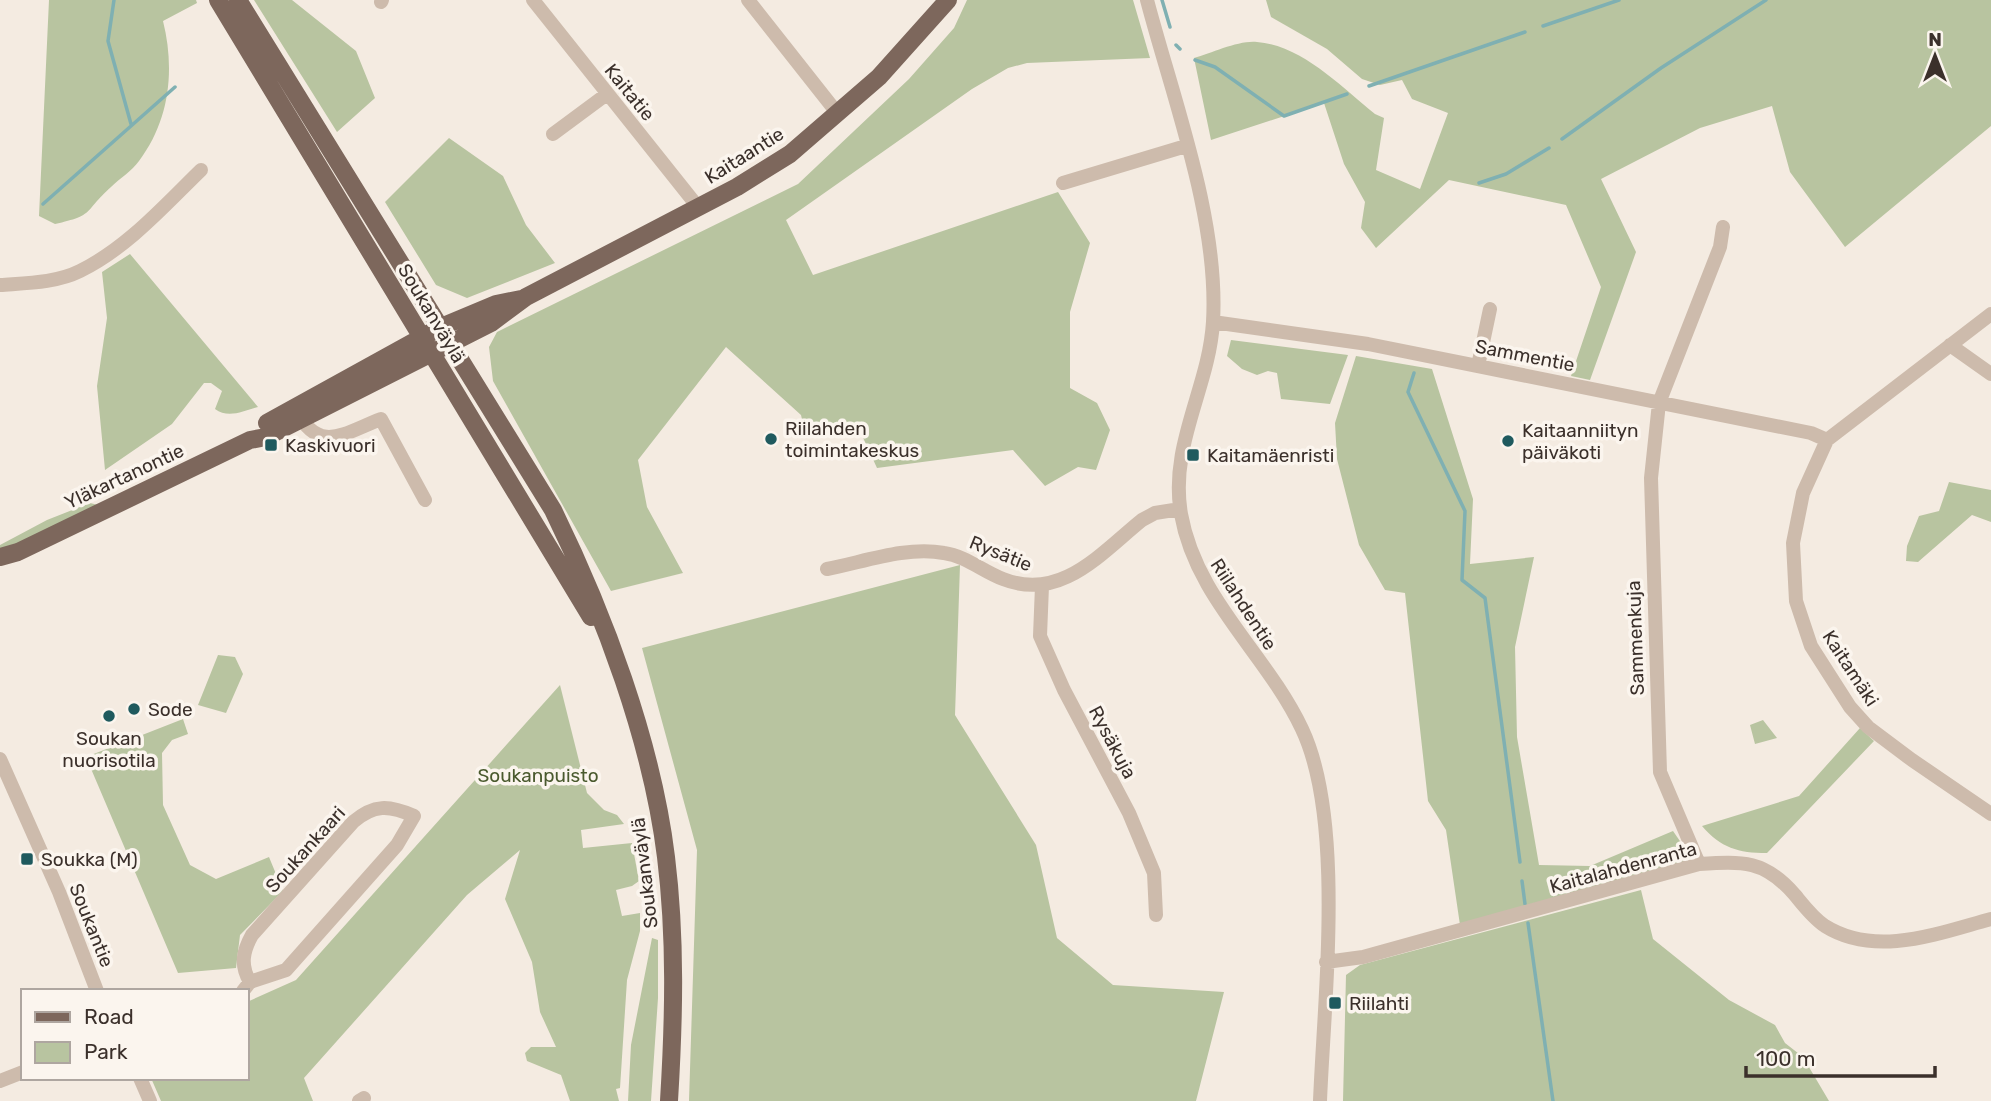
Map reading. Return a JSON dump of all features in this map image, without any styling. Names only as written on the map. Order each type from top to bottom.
[{"type":"main road","name":"Soukanväylä","points":[[218,0],[609,647]]},
{"type":"main road","name":"Soukanväylä","points":[[239,0],[553,510],[585,576],[651,775],[666,856],[674,953],[669,1101]]},
{"type":"main road","name":"Kaitaantie","points":[[427,345],[450,344],[491,323],[526,297],[698,207],[790,154],[838,114],[905,51],[948,0]]},
{"type":"main road","name":"Kaitaantie","points":[[427,345],[441,327],[496,304],[526,297]]},
{"type":"main road","name":"Yläkartanontie","points":[[0,557],[18,552],[250,440],[262,426],[298,413],[427,345]]},
{"type":"main road","name":"Yläkartanontie","points":[[0,569],[18,552]]},
{"type":"street","name":"Kaitatie","points":[[533,0],[698,207]]},
{"type":"street","points":[[748,0],[838,114]]},
{"type":"street","name":"Riilahdentie","points":[[1147,0],[1207,225],[1213,322],[1205,366],[1180,450],[1180,509],[1197,569],[1301,727],[1311,751],[1322,798],[1326,962],[1320,1101]]},
{"type":"street","points":[[553,134],[607,94]]},
{"type":"street","points":[[1063,183],[1186,146]]},
{"type":"street","points":[[0,285],[60,278],[80,271],[141,229],[201,170]]},
{"type":"street","name":"Sammenkuja","points":[[1699,864],[1660,772],[1657,748],[1651,503],[1659,403],[1720,247],[1723,227]]},
{"type":"street","points":[[1478,366],[1490,309]]},
{"type":"street","name":"Kaitamäki","points":[[1991,314],[1827,440],[1803,493],[1793,543],[1796,601],[1811,646],[1861,720],[1912,760],[1991,814]]},
{"type":"street","name":"Sammentie","points":[[1213,322],[1304,333],[1478,366],[1811,433],[1827,440]]},
{"type":"street","points":[[1950,345],[1963,357],[1991,374]]},
{"type":"street","points":[[298,413],[312,434],[327,439],[381,419],[425,499]]},
{"type":"street","name":"Rysätie","points":[[827,569],[889,556],[943,552],[963,558],[1013,583],[1042,586],[1067,579],[1078,572],[1142,520],[1155,513],[1180,509]]},
{"type":"street","name":"Rysäkuja","points":[[1042,586],[1040,636],[1064,690],[1129,813],[1154,873],[1156,915]]},
{"type":"street","name":"Soukantie","points":[[0,759],[59,892],[96,989]]},
{"type":"street","name":"Soukankaari","points":[[380,806],[395,807],[414,816],[397,845],[286,970],[246,986],[244,951],[252,934],[353,822],[365,811],[380,806]]},
{"type":"street","name":"Kaitalahdenranta","points":[[1326,962],[1363,957],[1699,864],[1740,861],[1763,868],[1782,880],[1824,925],[1861,939],[1913,940],[1991,919]]},
{"type":"street","points":[[0,1082],[21,1073]]},
{"type":"street","points":[[141,1080],[150,1101]]},
{"type":"green space","points":[[49,0],[196,0],[197,3],[163,21],[169,57],[167,94],[158,129],[149,145],[136,165],[102,195],[88,212],[55,224],[39,216]]},
{"type":"green space","points":[[254,0],[292,0],[356,51],[375,98],[337,132]]},
{"type":"green space","points":[[967,0],[1133,0],[1150,58],[1027,63],[1008,68],[972,89],[786,220],[813,275],[1058,192],[1090,243],[1070,312],[1070,388],[1097,403],[1110,430],[1096,470],[1078,467],[1045,486],[1013,450],[877,468],[859,429],[804,428],[801,415],[726,347],[638,460],[647,507],[683,573],[611,591],[493,381],[489,347],[497,332],[798,184],[909,79],[954,28]]},
{"type":"green space","points":[[1266,0],[1991,0],[1991,126],[1845,247],[1790,172],[1772,106],[1700,128],[1601,179],[1636,252],[1590,380],[1571,376],[1601,287],[1566,205],[1449,180],[1376,248],[1361,228],[1365,202],[1344,164],[1324,103],[1211,140],[1194,58],[1242,43],[1274,45],[1306,59],[1375,114],[1384,118],[1376,170],[1420,189],[1448,113],[1412,99],[1402,80],[1380,85],[1362,79],[1327,49],[1271,17]]},
{"type":"green space","points":[[449,138],[503,176],[526,225],[555,263],[467,298],[436,285],[385,202]]},
{"type":"green space","points":[[130,254],[258,407],[236,413],[220,412],[215,409],[222,391],[211,383],[204,383],[172,424],[105,470],[97,386],[107,318],[102,272]]},
{"type":"green space","points":[[1231,340],[1348,355],[1330,404],[1281,399],[1277,373],[1268,371],[1257,375],[1242,369],[1227,356]]},
{"type":"green space","points":[[1356,356],[1432,369],[1473,499],[1470,564],[1534,557],[1515,647],[1517,737],[1539,865],[1590,866],[1673,831],[1693,860],[1460,925],[1446,830],[1428,801],[1405,593],[1385,590],[1359,545],[1337,459],[1335,423]]},
{"type":"green space","points":[[1949,482],[1991,490],[1991,522],[1972,515],[1918,562],[1906,561],[1907,546],[1919,516],[1939,511]]},
{"type":"green space","points":[[90,503],[98,505],[0,555],[0,545],[47,520]]},
{"type":"green space","points":[[960,565],[955,715],[1036,845],[1057,938],[1113,985],[1224,992],[1196,1101],[689,1101],[697,850],[642,648]]},
{"type":"green space","points":[[218,655],[235,657],[243,674],[226,713],[198,705]]},
{"type":"green space","name":"Soukanpuisto","points":[[560,685],[587,793],[604,810],[617,815],[624,824],[581,830],[583,848],[632,843],[639,881],[632,886],[616,890],[622,916],[640,913],[640,931],[627,980],[620,1088],[616,1089],[619,1101],[570,1101],[561,1075],[527,1061],[525,1053],[531,1047],[556,1047],[540,1012],[532,962],[505,899],[520,850],[467,895],[304,1078],[313,1101],[161,1101],[152,1080],[248,1080],[248,1002],[296,980]]},
{"type":"green space","points":[[183,719],[188,734],[172,740],[162,753],[163,805],[190,865],[216,879],[269,857],[283,891],[240,935],[236,968],[178,973],[86,757]]},
{"type":"green space","points":[[1763,720],[1777,738],[1755,744],[1750,725]]},
{"type":"green space","points":[[1860,728],[1874,741],[1767,853],[1731,848],[1716,840],[1702,826],[1799,796]]},
{"type":"green space","points":[[1641,890],[1653,939],[1729,1000],[1775,1025],[1785,1043],[1803,1057],[1829,1101],[1343,1101],[1346,975],[1360,965]]},
{"type":"green space","points":[[652,938],[658,940],[658,998],[651,1101],[628,1101],[631,1045]]},
{"type":"waterway","points":[[114,0],[108,41],[131,124]]},
{"type":"waterway","points":[[1162,0],[1170,27]]},
{"type":"waterway","points":[[1543,26],[1619,0]]},
{"type":"waterway","points":[[1562,139],[1661,68],[1766,0]]},
{"type":"waterway","points":[[1369,86],[1525,32]]},
{"type":"waterway","points":[[1176,45],[1180,49]]},
{"type":"waterway","points":[[1195,60],[1215,67],[1284,116],[1347,94]]},
{"type":"waterway","points":[[43,204],[175,87]]},
{"type":"waterway","points":[[1479,183],[1506,174],[1549,148]]},
{"type":"waterway","points":[[1414,373],[1408,392],[1465,511],[1462,580],[1485,598],[1520,862]]},
{"type":"waterway","points":[[1522,881],[1525,904]]},
{"type":"waterway","points":[[1528,923],[1553,1101]]},
{"type":"place","name":"Riilahden toimintakeskus","points":[[771,439]]},
{"type":"place","name":"Kaitaanniityn päiväkoti","points":[[1508,441]]},
{"type":"place","name":"Kaskivuori","points":[[271,445]]},
{"type":"place","name":"Kaitamäenristi","points":[[1193,455]]},
{"type":"place","name":"Sode","points":[[134,709]]},
{"type":"place","name":"Soukan nuorisotila","points":[[109,716]]},
{"type":"place","name":"Soukka (M)","points":[[27,859]]},
{"type":"place","name":"Riilahti","points":[[1335,1003]]}]
